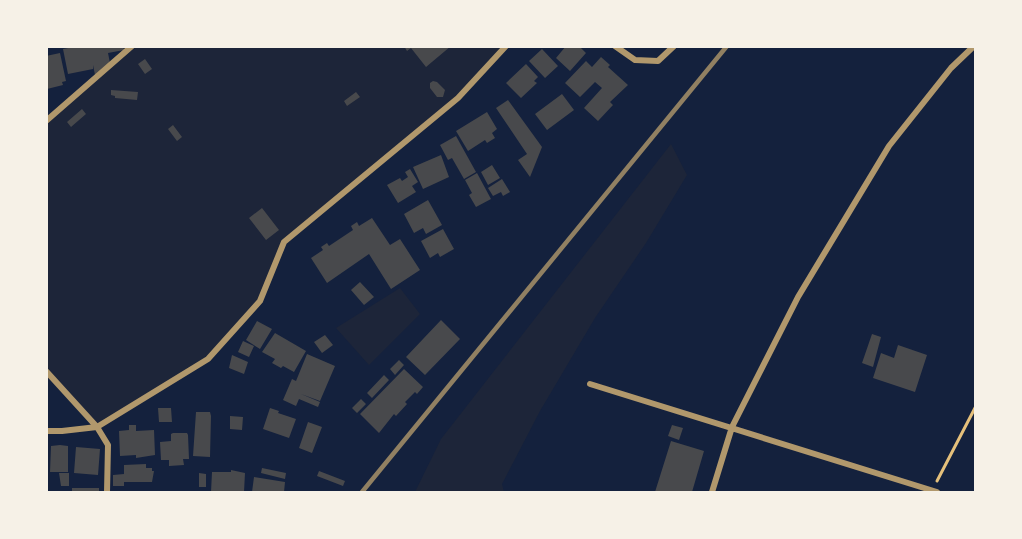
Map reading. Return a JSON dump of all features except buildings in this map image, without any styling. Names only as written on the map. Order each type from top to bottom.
[{"type":"street","points":[[46,121],[132,46]]},
{"type":"street","points":[[46,431],[97,427],[208,359],[260,302],[285,242],[458,98],[506,46]]},
{"type":"street","points":[[615,46],[635,60],[658,62],[674,46]]},
{"type":"street","points":[[712,492],[732,427],[798,297],[889,146],[951,68],[974,46]]},
{"type":"street","points":[[46,371],[97,427],[108,445],[107,492]]},
{"type":"street","points":[[590,384],[934,492]]},
{"type":"path","points":[[934,492],[975,406]]},
{"type":"shaded area","points":[[132,47],[506,47],[458,98],[285,242],[260,301],[208,359],[97,427],[47,371],[46,121]]},
{"type":"shaded area","points":[[671,144],[687,175],[646,243],[595,318],[540,411],[502,484],[504,492],[415,492],[441,439]]},
{"type":"shaded area","points":[[400,288],[420,314],[369,365],[336,328]]},
{"type":"railway","points":[[362,492],[727,46]]}]
